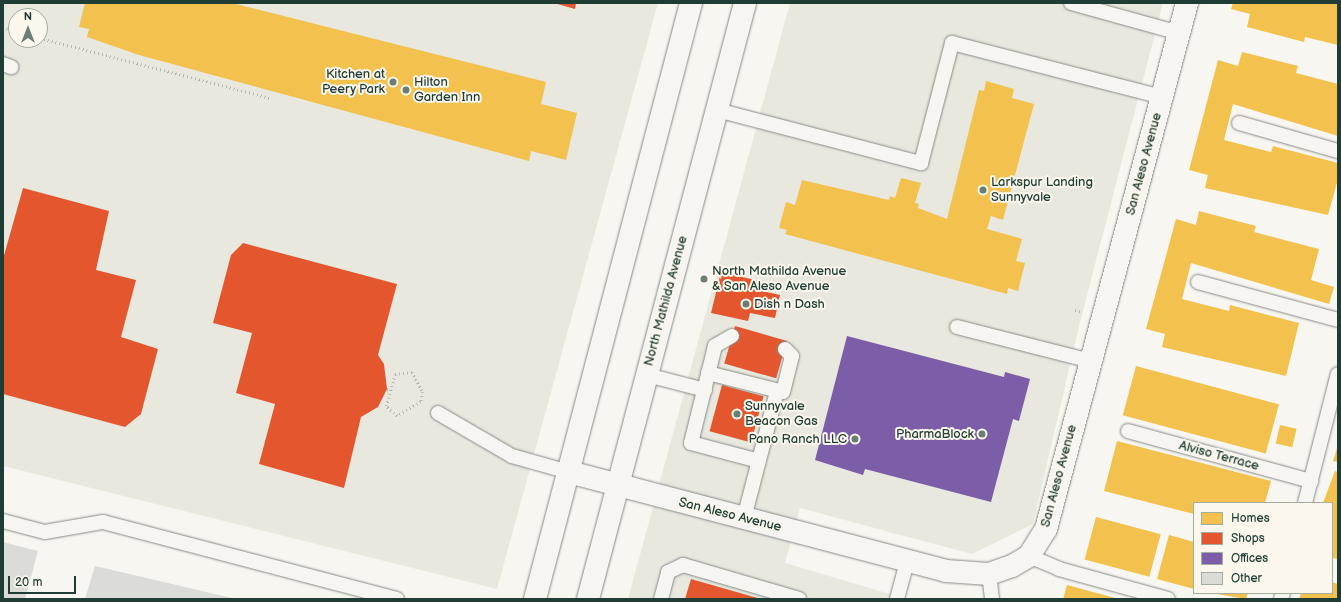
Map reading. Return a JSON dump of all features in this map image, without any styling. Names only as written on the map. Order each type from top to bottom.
[{"type":"main road","points":[[535,599],[691,3]]},
{"type":"main road","name":"North Mathilda Avenue","points":[[588,599],[745,3]]},
{"type":"main road","name":"San Aleso Avenue","points":[[569,472],[907,561],[969,575],[989,574],[1012,566],[1028,556],[1046,529],[1187,3]]},
{"type":"lane","points":[[1071,3],[1179,33]]},
{"type":"lane","points":[[717,110],[921,163],[952,43],[1162,97]]},
{"type":"lane","points":[[1239,123],[1338,151]]},
{"type":"lane","points":[[1198,282],[1338,320]]},
{"type":"lane","points":[[957,327],[1090,361]]},
{"type":"lane","points":[[732,336],[715,346],[691,443],[759,461]]},
{"type":"lane","points":[[708,373],[783,392],[792,356],[785,349]]},
{"type":"lane","points":[[1305,502],[1338,374]]},
{"type":"lane","points":[[647,375],[704,390]]},
{"type":"lane","points":[[744,518],[778,391]]},
{"type":"lane","points":[[438,413],[512,456],[569,472]]},
{"type":"lane","name":"Alviso Terrace","points":[[1128,431],[1311,481]]},
{"type":"lane","points":[[3,521],[45,532],[103,522],[398,599]]},
{"type":"lane","points":[[1028,556],[1059,570],[1168,599]]},
{"type":"lane","points":[[897,599],[907,561]]},
{"type":"lane","points":[[661,599],[668,572],[683,565],[799,599]]},
{"type":"lane","points":[[989,574],[992,599]]},
{"type":"path","points":[[3,28],[8,29]]},
{"type":"path","points":[[48,40],[271,98]]},
{"type":"path","points":[[412,372],[423,395],[421,402],[397,416],[386,406],[395,374],[412,372]]},
{"type":"shaded area","points":[[3,3],[658,3],[497,589],[3,466]]},
{"type":"shaded area","points":[[790,3],[1163,3],[1079,326],[1033,524],[972,554],[800,508],[785,563],[907,599],[628,599]]},
{"type":"building: Homes","name":"Hilton Garden Inn","points":[[85,3],[232,3],[546,82],[541,104],[577,113],[566,160],[531,151],[529,161],[139,55],[87,37],[89,29],[79,27]]},
{"type":"building: Homes","points":[[1233,3],[1338,3],[1338,45],[1305,37],[1304,42],[1247,27],[1250,14],[1231,9]]},
{"type":"building: Homes","points":[[1242,52],[1298,66],[1296,73],[1338,84],[1338,136],[1233,104],[1224,140],[1271,152],[1273,146],[1338,163],[1338,179],[1328,215],[1205,188],[1208,175],[1189,170],[1218,60],[1238,66]]},
{"type":"building: Homes","name":"Larkspur Landing Sunnyvale","points":[[986,81],[1014,89],[1012,98],[1034,104],[1003,220],[991,216],[987,229],[1022,239],[1016,261],[1025,263],[1018,291],[1008,288],[1007,294],[785,234],[787,230],[779,228],[786,202],[795,205],[802,180],[889,200],[890,196],[895,198],[901,178],[921,183],[915,203],[919,204],[918,208],[947,219],[979,90],[984,91]]},
{"type":"building: Homes","points":[[1199,211],[1256,226],[1254,232],[1319,249],[1311,280],[1334,287],[1329,304],[1191,263],[1182,299],[1229,311],[1230,305],[1299,323],[1286,376],[1162,347],[1165,334],[1146,329],[1176,219],[1196,225]]},
{"type":"building: Homes","points":[[1136,366],[1279,404],[1266,454],[1123,415]]},
{"type":"building: Homes","points":[[1280,425],[1297,429],[1292,447],[1276,444]]},
{"type":"building: Homes","points":[[1117,441],[1271,481],[1265,502],[1193,502],[1193,514],[1104,491]]},
{"type":"building: Homes","points":[[1338,445],[1338,462],[1333,461]]},
{"type":"building: Homes","points":[[1335,471],[1338,472],[1338,559],[1333,558],[1333,502],[1323,502]]},
{"type":"building: Homes","points":[[1096,517],[1161,534],[1149,577],[1085,560]]},
{"type":"building: Homes","points":[[1169,535],[1193,542],[1193,589],[1157,579]]},
{"type":"building: Homes","points":[[1333,582],[1338,584],[1338,599],[1299,599],[1301,594],[1333,594]]},
{"type":"building: Homes","points":[[1067,585],[1119,599],[1063,599]]},
{"type":"building: Homes","points":[[1217,594],[1248,594],[1246,599]]},
{"type":"building: Shops","points":[[554,3],[576,3],[575,9]]},
{"type":"building: Shops","points":[[23,188],[109,211],[96,270],[136,280],[121,337],[158,349],[141,414],[125,427],[3,394],[3,259]]},
{"type":"building: Shops","points":[[243,243],[397,284],[378,355],[384,364],[387,389],[378,407],[361,417],[344,488],[259,464],[275,404],[236,393],[252,333],[213,323],[231,255]]},
{"type":"building: Shops","name":"Dish n Dash","points":[[721,272],[759,281],[758,290],[780,295],[775,318],[750,313],[748,321],[711,313]]},
{"type":"building: Shops","points":[[735,326],[787,341],[776,378],[724,363]]},
{"type":"building: Shops","name":"Sunnyvale Beacon Gas","points":[[722,385],[764,396],[751,442],[710,431]]},
{"type":"building: Shops","points":[[691,579],[761,599],[685,599]]},
{"type":"building: Offices","points":[[847,336],[1004,377],[1005,372],[1030,379],[1019,421],[1013,419],[991,502],[865,469],[863,475],[815,460]]},
{"type":"building: Other","points":[[3,542],[38,551],[25,599],[3,599]]},
{"type":"building: Other","points":[[95,566],[232,598],[232,599],[85,599]]},
{"type":"place","name":"Kitchen at Peery Park","points":[[393,82]]},
{"type":"place","name":"Hilton Garden Inn","points":[[406,90]]},
{"type":"place","name":"Larkspur Landing Sunnyvale","points":[[983,190]]},
{"type":"place","name":"North Mathilda Avenue & San Aleso Avenue","points":[[704,279]]},
{"type":"place","name":"Dish n Dash","points":[[746,304]]},
{"type":"place","name":"Sunnyvale Beacon Gas","points":[[737,414]]},
{"type":"place","name":"PharmaBlock","points":[[982,434]]},
{"type":"place","name":"Pano Ranch LLC","points":[[855,439]]}]
